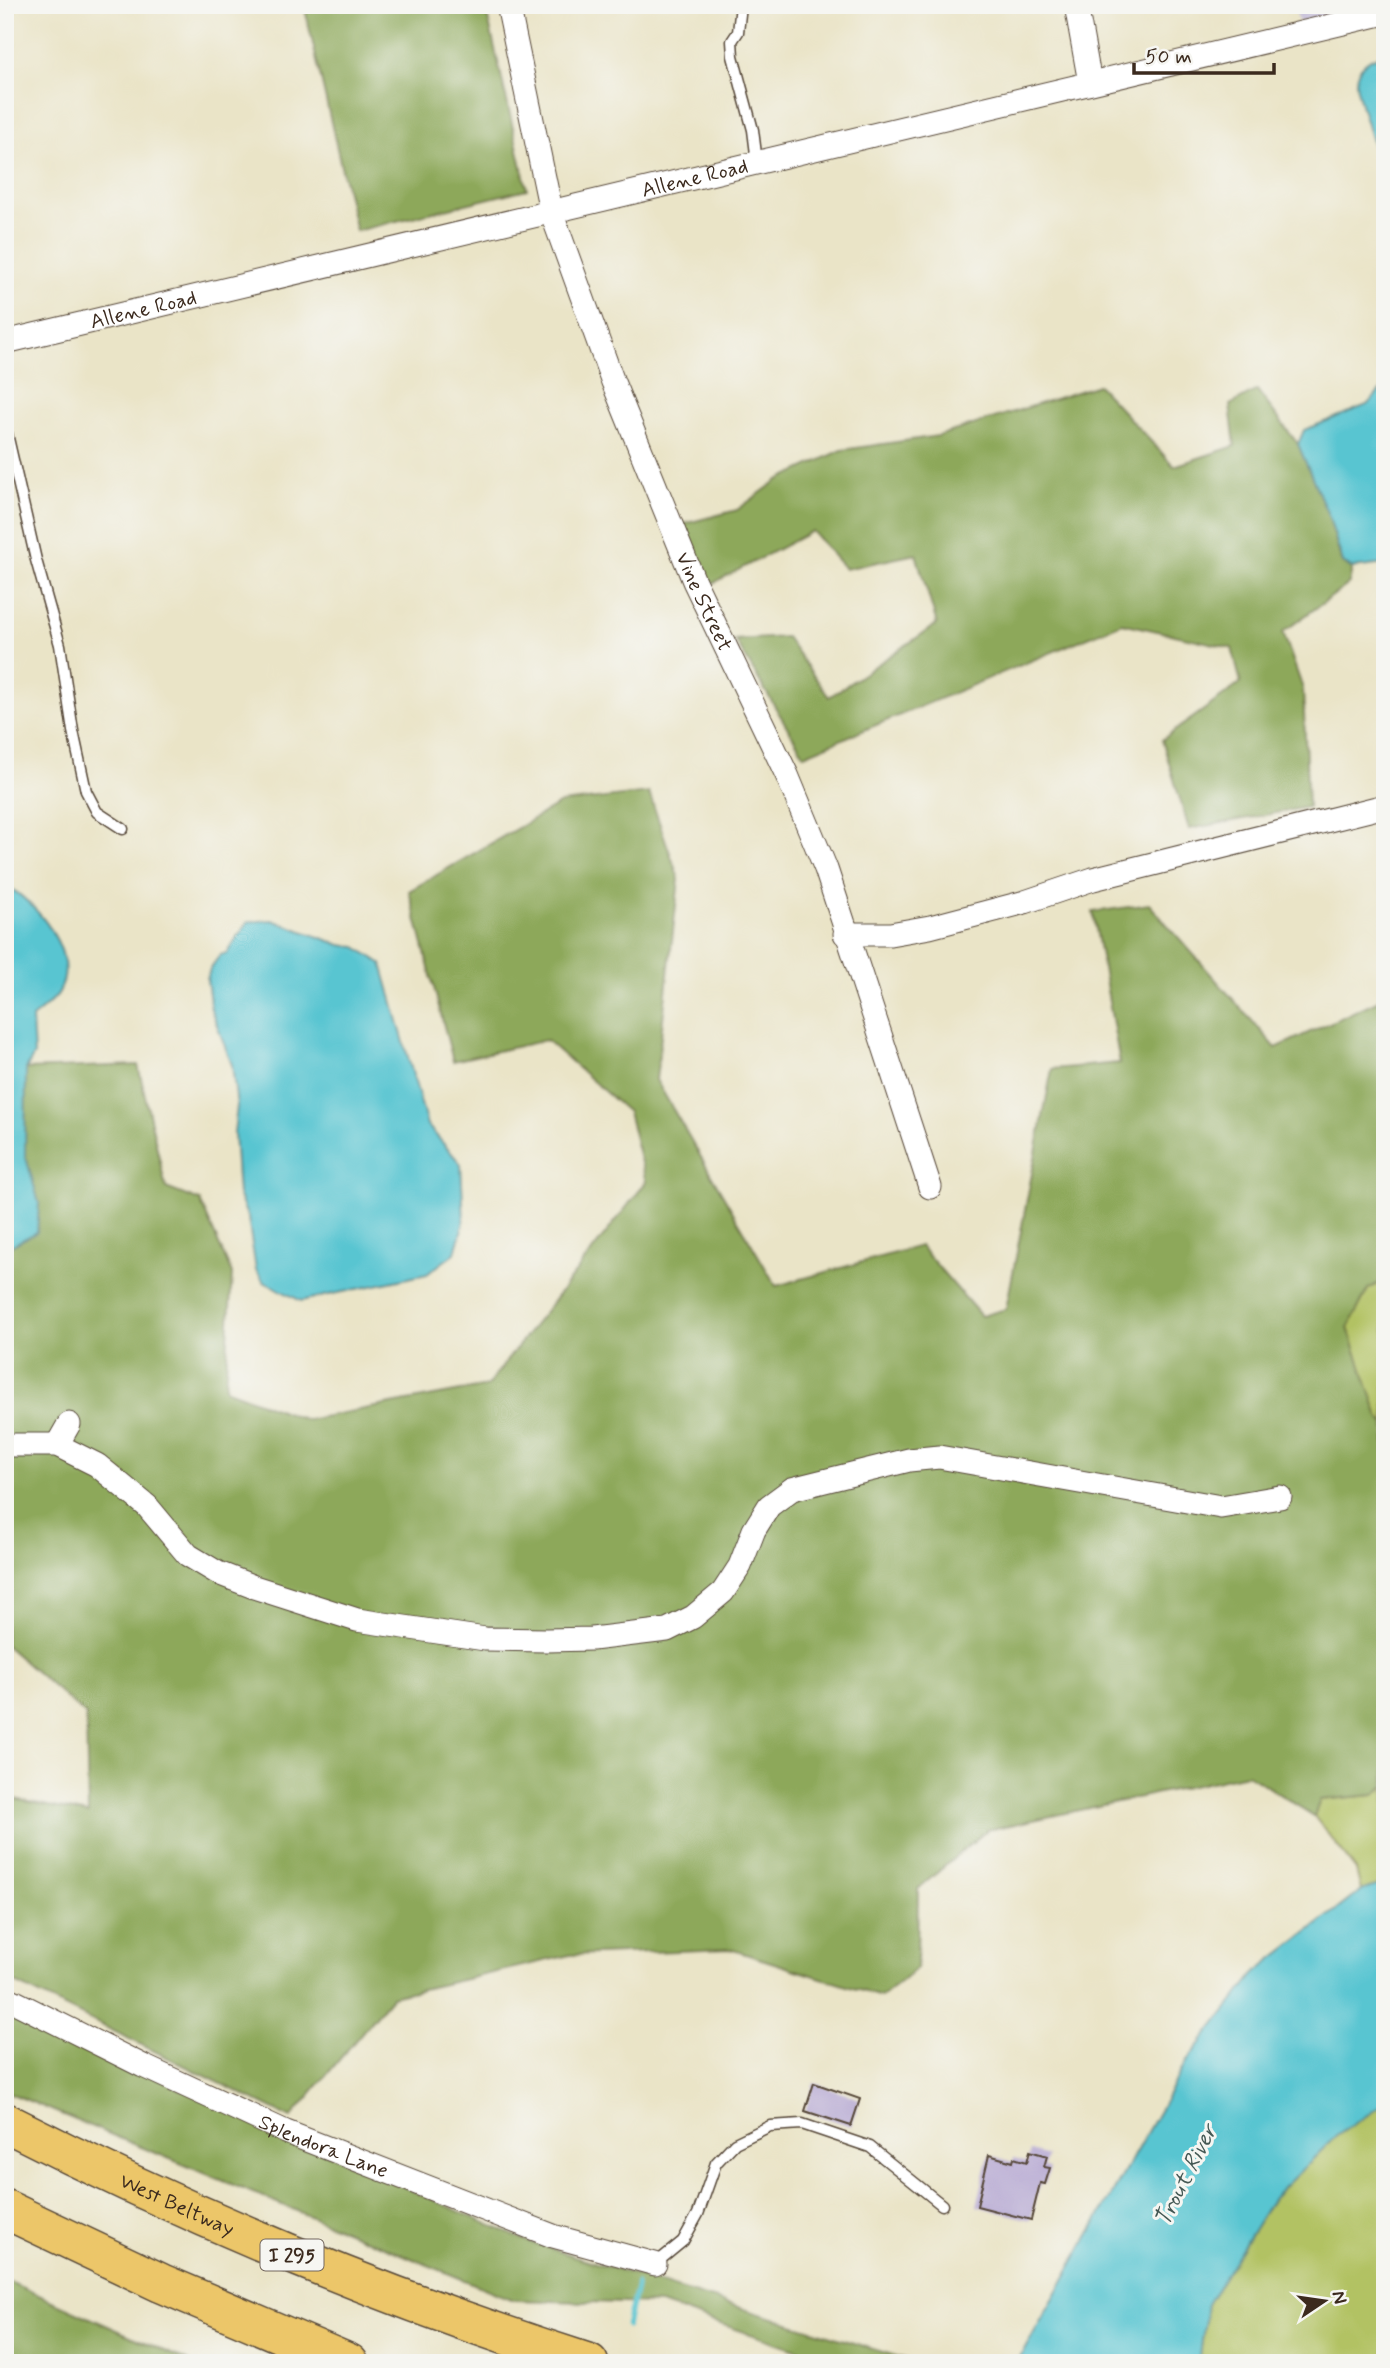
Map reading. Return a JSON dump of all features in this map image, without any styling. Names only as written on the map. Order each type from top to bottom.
[{"type":"highway","name":"West Beltway","points":[[5,2122],[140,2189],[309,2262],[489,2331],[589,2363]]},
{"type":"highway","points":[[5,2209],[161,2283],[349,2363]]},
{"type":"street","name":"Vine Street","points":[[508,5],[551,211],[613,382],[694,581],[787,775],[826,869],[845,934],[899,1086],[930,1187]]},
{"type":"street","points":[[1076,5],[1090,83]]},
{"type":"street","name":"Allene Road","points":[[5,342],[1385,13]]},
{"type":"street","points":[[845,934],[890,934],[930,927],[1026,902],[1093,879],[1385,806]]},
{"type":"street","points":[[57,1445],[69,1424]]},
{"type":"street","points":[[5,1445],[57,1445],[97,1465],[147,1506],[188,1555],[218,1573],[357,1620],[485,1639],[592,1639],[667,1630],[693,1618],[723,1592],[740,1566],[754,1530],[769,1506],[792,1489],[909,1460],[939,1457],[1221,1507],[1280,1497]]},
{"type":"street","name":"Splendora Lane","points":[[5,1997],[143,2066],[286,2132],[553,2236],[655,2264]]},
{"type":"lane","points":[[741,5],[738,32],[732,41],[733,56],[753,130],[757,162]]},
{"type":"lane","points":[[5,425],[36,560],[60,645],[73,731],[86,791],[97,812],[123,829]]},
{"type":"lane","points":[[655,2264],[683,2241],[698,2214],[716,2163],[735,2143],[770,2126],[802,2124],[870,2147],[942,2205]]},
{"type":"shaded area","points":[[1294,5],[1374,5],[1299,23]]},
{"type":"green space","points":[[304,5],[485,5],[527,189],[356,231]]},
{"type":"green space","points":[[1098,385],[1174,466],[1235,446],[1230,405],[1257,390],[1298,444],[1329,517],[1342,563],[1352,568],[1349,584],[1283,632],[1303,689],[1308,807],[1189,829],[1162,740],[1241,683],[1232,648],[1122,623],[804,755],[735,640],[786,637],[829,697],[937,624],[916,554],[845,569],[812,531],[712,584],[680,525],[737,510],[778,480],[842,450],[938,436]]},
{"type":"green space","points":[[649,793],[679,879],[656,1080],[776,1286],[920,1246],[981,1316],[1006,1309],[1052,1069],[1120,1063],[1093,912],[1149,904],[1276,1048],[1385,997],[1385,1280],[1368,1289],[1348,1328],[1379,1417],[1385,1424],[1385,1786],[1374,1795],[1320,1800],[1314,1816],[1247,1774],[987,1830],[918,1889],[917,1968],[881,1997],[730,1949],[570,1955],[392,1996],[291,2118],[5,1978],[5,1797],[88,1814],[86,1715],[5,1645],[5,1249],[37,1232],[39,1203],[25,1154],[26,1069],[138,1065],[166,1188],[200,1201],[232,1274],[225,1389],[306,1420],[487,1386],[646,1182],[628,1112],[546,1040],[453,1061],[409,891],[561,803]]},
{"type":"green space","points":[[1385,1280],[1385,1424],[1379,1417],[1348,1328],[1368,1289]]},
{"type":"green space","points":[[1385,1786],[1385,1883],[1361,1891],[1356,1870],[1314,1816],[1320,1800],[1374,1795]]},
{"type":"green space","points":[[5,2012],[529,2242],[918,2363],[838,2363],[660,2304],[513,2300],[5,2091]]},
{"type":"green space","points":[[1385,2103],[1385,2363],[1199,2363],[1207,2304],[1273,2198],[1335,2137]]},
{"type":"green space","points":[[5,2280],[191,2363],[5,2363]]},
{"type":"water","points":[[1385,54],[1385,177],[1356,82],[1361,66]]},
{"type":"water","points":[[1385,386],[1385,564],[1352,568],[1343,563],[1329,517],[1298,444],[1304,430],[1367,405]]},
{"type":"water","points":[[5,885],[29,904],[52,931],[64,962],[64,977],[57,995],[32,1018],[34,1055],[26,1069],[25,1154],[39,1203],[37,1232],[5,1249]]},
{"type":"water","points":[[272,920],[341,945],[356,947],[382,964],[427,1125],[461,1164],[464,1221],[455,1253],[427,1274],[301,1301],[264,1282],[256,1270],[248,1218],[238,1194],[234,1133],[237,1106],[232,1065],[211,1009],[207,980],[210,969],[220,955],[227,953],[248,922]]},
{"type":"water","name":"Trout River","points":[[1385,1883],[1385,2103],[1335,2137],[1273,2198],[1207,2304],[1199,2363],[1017,2363],[1187,2061],[1257,1971],[1361,1891]]},
{"type":"building","points":[[814,2083],[860,2099],[851,2126],[805,2111]]},
{"type":"building","points":[[1030,2151],[1047,2156],[1044,2167],[1050,2168],[1045,2184],[1040,2183],[1031,2220],[977,2206],[989,2155],[1013,2162],[1014,2158],[1027,2162]]},
{"type":"waterway","points":[[627,2326],[637,2284]]}]
